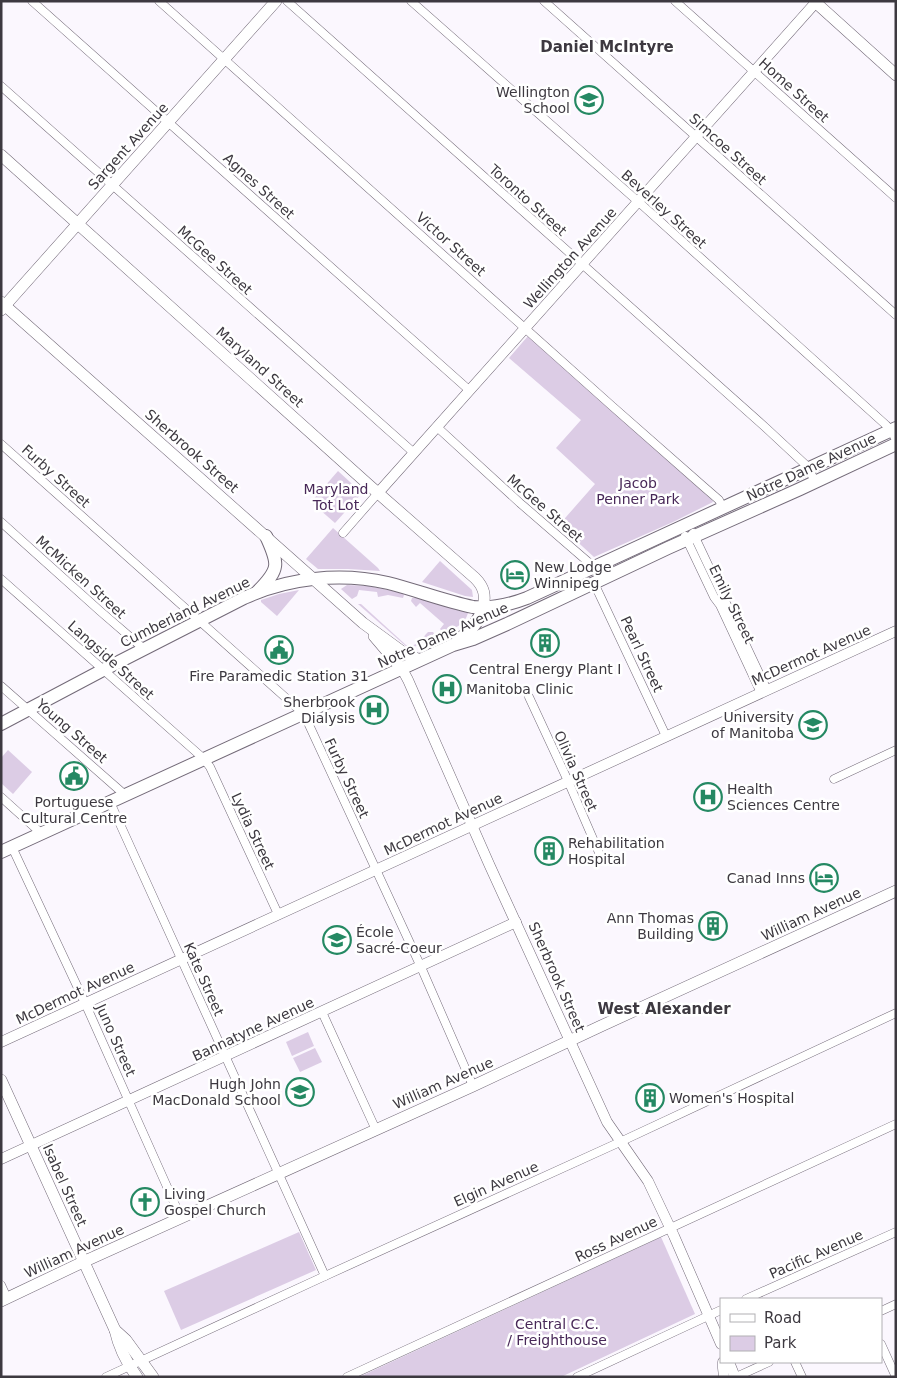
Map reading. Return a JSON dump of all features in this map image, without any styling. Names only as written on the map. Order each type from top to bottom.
[{"type":"main road","name":"Sargent Avenue","points":[[3,306],[78,225],[276,1]]},
{"type":"main road","points":[[816,2],[896,75]]},
{"type":"main road","name":"Maryland Street","points":[[1,155],[478,580],[484,590],[483,608]]},
{"type":"main road","name":"Sherbrook Street","points":[[3,306],[363,623],[404,653],[420,660]]},
{"type":"main road","name":"Notre Dame Avenue","points":[[483,608],[508,605],[527,598],[808,468],[895,435]]},
{"type":"main road","name":"Notre Dame Avenue","points":[[6,850],[420,660],[491,631],[815,482],[895,435]]},
{"type":"main road","points":[[256,593],[269,580],[275,570],[274,554],[266,536]]},
{"type":"main road","name":"Cumberland Avenue","points":[[1,724],[200,620],[256,593],[283,585],[314,579],[342,578],[377,581],[456,603],[483,608]]},
{"type":"main road","points":[[454,645],[474,626],[483,608]]},
{"type":"main road","name":"Sherbrook Street","points":[[363,623],[402,669]]},
{"type":"main road","name":"William Avenue","points":[[4,1299],[896,891]]},
{"type":"main road","name":"Isabel Street","points":[[1,1080],[115,1330],[118,1344],[137,1377]]},
{"type":"main road","name":"Isabel Street","points":[[115,1330],[126,1340],[153,1377]]},
{"type":"street","name":"Agnes Street","points":[[32,1],[469,390]]},
{"type":"street","name":"Victor Street","points":[[160,1],[719,500],[723,508]]},
{"type":"street","name":"Toronto Street","points":[[287,1],[765,427],[808,468],[815,482]]},
{"type":"street","name":"Beverley Street","points":[[411,1],[638,202],[895,435]]},
{"type":"street","name":"Simcoe Street","points":[[544,1],[896,315]]},
{"type":"street","name":"Home Street","points":[[675,1],[896,198]]},
{"type":"street","name":"Wellington Avenue","points":[[343,532],[816,2]]},
{"type":"street","name":"McGee Street","points":[[1,86],[413,452]]},
{"type":"street","name":"McGee Street","points":[[436,427],[594,567]]},
{"type":"street","name":"Furby Street","points":[[1,444],[304,714],[421,967],[473,1086]]},
{"type":"street","name":"McMicken Street","points":[[1,522],[144,649]]},
{"type":"street","name":"Emily Street","points":[[685,526],[764,691]]},
{"type":"street","name":"Langside Street","points":[[1,579],[204,759]]},
{"type":"street","name":"Pearl Street","points":[[594,583],[666,736]]},
{"type":"street","name":"McDermot Avenue","points":[[1,1042],[896,631]]},
{"type":"street","name":"Sherbrook Street","points":[[402,669],[607,1122],[648,1181],[720,1342]]},
{"type":"street","name":"Young Street","points":[[1,686],[125,795]]},
{"type":"street","name":"Olivia Street","points":[[528,697],[568,781],[600,855]]},
{"type":"street","points":[[834,779],[896,750]]},
{"type":"street","name":"Lydia Street","points":[[204,759],[210,767],[278,914]]},
{"type":"street","points":[[1,797],[42,834]]},
{"type":"street","name":"Kate Street","points":[[110,802],[325,1276]]},
{"type":"street","name":"Juno Street","points":[[6,850],[85,1003],[181,1218]]},
{"type":"street","name":"Bannatyne Avenue","points":[[1,1159],[516,922]]},
{"type":"street","points":[[322,1012],[376,1130]]},
{"type":"street","name":"Elgin Avenue","points":[[106,1377],[620,1142],[896,1013]]},
{"type":"street","name":"Ross Avenue","points":[[347,1377],[896,1124]]},
{"type":"street","name":"Pacific Avenue","points":[[748,1298],[896,1232]]},
{"type":"street","points":[[1,1285],[4,1299]]},
{"type":"street","points":[[882,1311],[896,1304]]},
{"type":"street","points":[[577,1377],[720,1310]]},
{"type":"street","points":[[882,1346],[896,1377]]},
{"type":"street","points":[[723,1363],[724,1377]]},
{"type":"street","points":[[729,1363],[735,1377],[768,1363]]},
{"type":"street","points":[[795,1363],[802,1377]]},
{"type":"green space","name":"Jacob Penner Park","points":[[528,336],[713,502],[594,557],[559,525],[595,484],[556,448],[581,420],[509,358]]},
{"type":"green space","name":"Maryland Tot Lot","points":[[338,471],[362,493],[335,523],[311,502]]},
{"type":"green space","points":[[333,528],[380,571],[318,569],[306,559]]},
{"type":"green space","points":[[440,561],[472,590],[473,597],[422,582]]},
{"type":"green space","points":[[347,585],[369,586],[404,595],[403,598],[388,595],[378,597],[377,592],[359,590],[357,596],[352,599],[341,589]]},
{"type":"green space","points":[[299,590],[277,616],[261,602],[261,600],[279,594]]},
{"type":"green space","points":[[412,598],[418,598],[468,613],[467,617],[455,628],[444,633],[440,629],[444,624],[420,603],[416,607],[411,601]]},
{"type":"green space","points":[[358,604],[361,604],[406,645],[416,644],[428,632],[433,632],[436,636],[412,648],[408,648]]},
{"type":"green space","points":[[8,750],[32,772],[13,794],[1,783],[1,758]]},
{"type":"green space","points":[[308,1032],[314,1046],[292,1056],[286,1042]]},
{"type":"green space","points":[[315,1048],[322,1062],[300,1072],[293,1058]]},
{"type":"green space","points":[[299,1232],[316,1270],[181,1330],[164,1291]]},
{"type":"green space","name":"Central C.C. / Freighthouse","points":[[661,1237],[695,1314],[561,1377],[359,1377]]},
{"type":"place","name":"Wellington School","points":[[589,100]]},
{"type":"place","name":"New Lodge Winnipeg","points":[[515,575]]},
{"type":"place","name":"Central Energy Plant I","points":[[545,643]]},
{"type":"place","name":"Fire Paramedic Station 31","points":[[279,650]]},
{"type":"place","name":"Manitoba Clinic","points":[[447,689]]},
{"type":"place","name":"Sherbrook Dialysis","points":[[374,710]]},
{"type":"place","name":"University of Manitoba","points":[[813,725]]},
{"type":"place","name":"Portuguese Cultural Centre","points":[[74,776]]},
{"type":"place","name":"Health Sciences Centre","points":[[708,797]]},
{"type":"place","name":"Rehabilitation Hospital","points":[[549,851]]},
{"type":"place","name":"Canad Inns","points":[[824,878]]},
{"type":"place","name":"Ann Thomas Building","points":[[713,926]]},
{"type":"place","name":"École Sacré-Coeur","points":[[337,940]]},
{"type":"place","name":"Hugh John MacDonald School","points":[[300,1092]]},
{"type":"place","name":"Women's Hospital","points":[[650,1098]]},
{"type":"place","name":"Living Gospel Church","points":[[145,1202]]},
{"type":"district","name":"Daniel McIntyre","points":[[607,47]]},
{"type":"district","name":"West Alexander","points":[[664,1009]]}]
